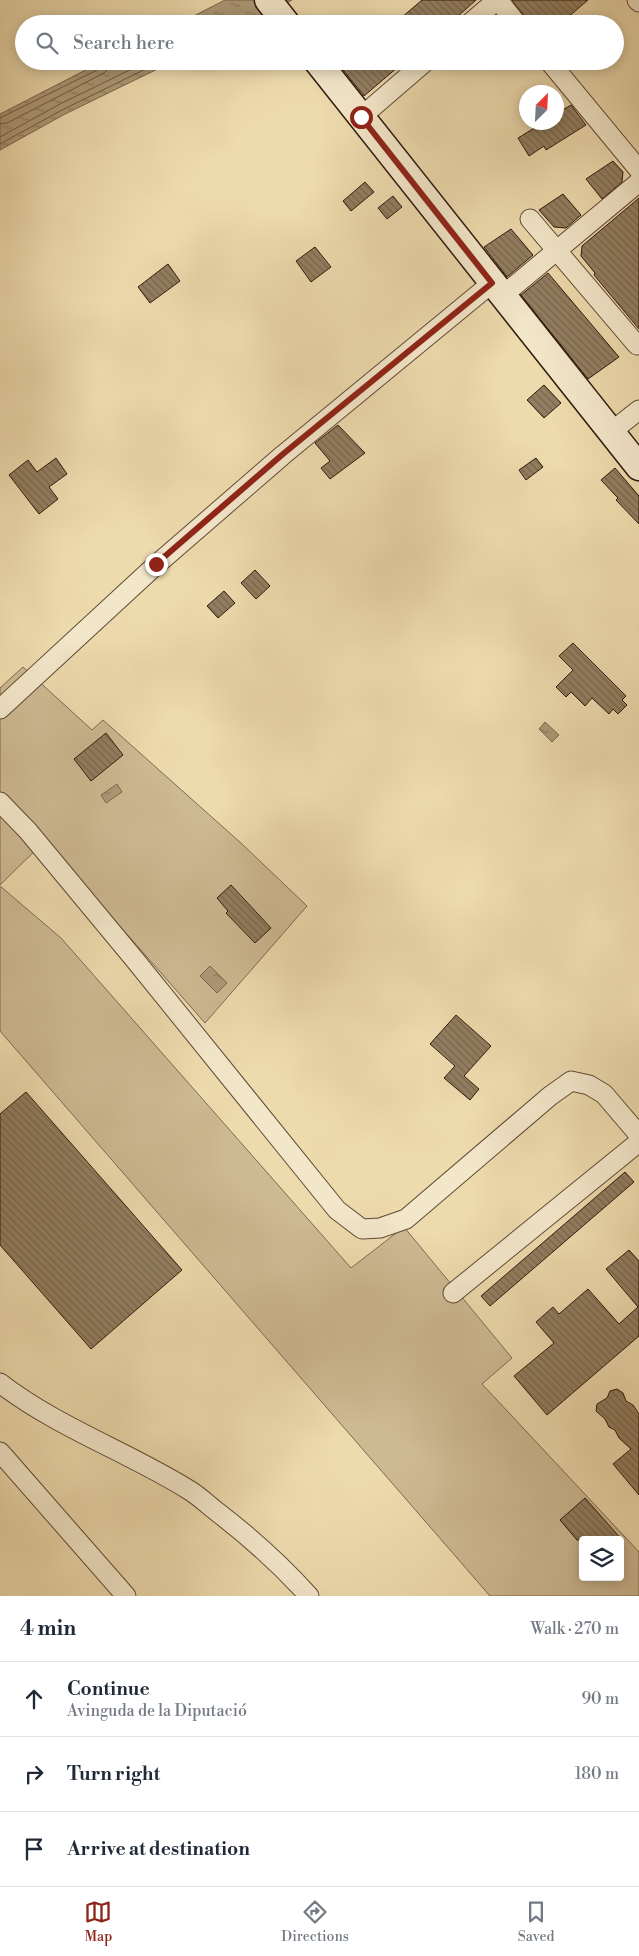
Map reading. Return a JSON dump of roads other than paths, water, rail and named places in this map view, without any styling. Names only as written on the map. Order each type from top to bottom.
[{"type":"street","points":[[480,15],[497,0],[510,15]]},
{"type":"street","points":[[324,70],[639,467]]},
{"type":"street","points":[[361,117],[416,70]]},
{"type":"street","points":[[556,70],[639,170]]},
{"type":"street","points":[[0,709],[163,558],[283,454],[497,289],[557,251],[639,182]]},
{"type":"street","points":[[530,219],[637,345]]},
{"type":"street","points":[[611,432],[639,410]]},
{"type":"street","points":[[0,802],[28,831],[135,960],[337,1210],[362,1229],[380,1228],[406,1219],[550,1096],[571,1081],[589,1085],[604,1094],[639,1135]]},
{"type":"street","points":[[453,1292],[639,1142]]},
{"type":"street","points":[[0,1383],[61,1421],[190,1491],[235,1526],[286,1570],[309,1596]]},
{"type":"street","points":[[0,1452],[126,1596]]},
{"type":"water","points":[[225,0],[292,0],[266,15],[196,15]]},
{"type":"water","points":[[86,70],[155,70],[65,114],[0,150],[0,114]]},
{"type":"water","points":[[545,722],[559,735],[552,742],[539,729]]},
{"type":"water","points":[[117,784],[122,792],[106,803],[101,795]]},
{"type":"water","points":[[210,966],[227,983],[217,993],[200,976]]}]
